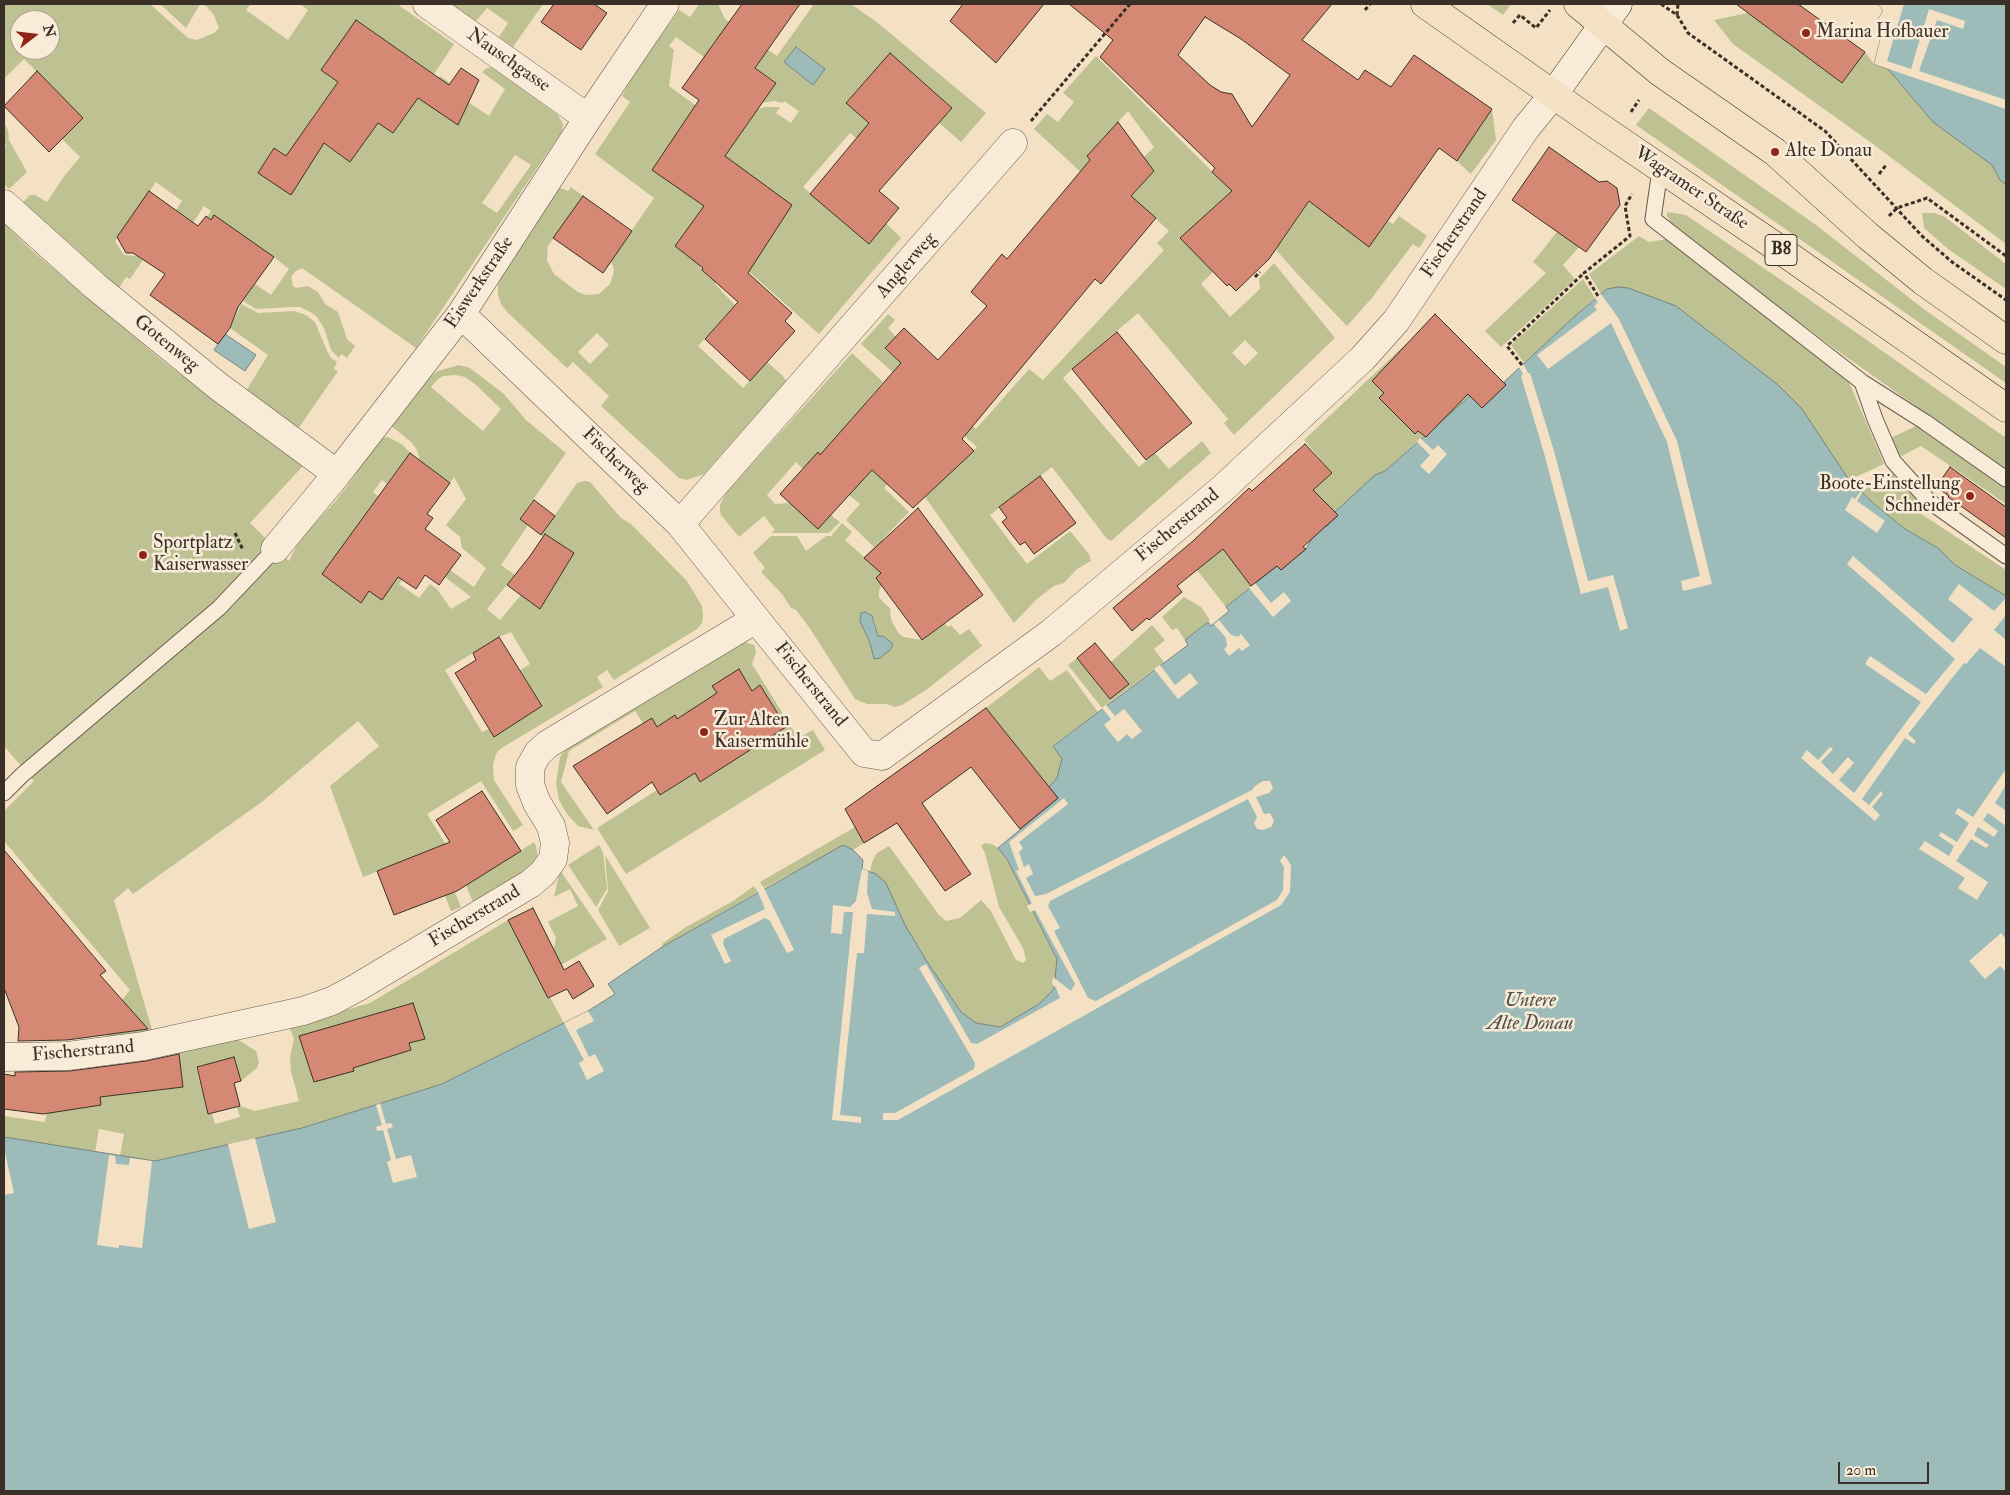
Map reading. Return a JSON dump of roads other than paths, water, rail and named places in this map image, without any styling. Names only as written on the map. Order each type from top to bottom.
[{"type":"main road","name":"Wagramer Straße","points":[[1425,4],[1660,170],[1772,244],[2006,408]]},
{"type":"main road","points":[[1578,4],[1610,14],[1666,76],[1774,152],[1868,236],[1923,281],[2006,340]]},
{"type":"street","name":"Nauschgasse","points":[[427,4],[588,118]]},
{"type":"street","name":"Eiswerkstraße","points":[[275,549],[337,474],[461,314],[588,118],[665,4]]},
{"type":"street","name":"Fischerstrand","points":[[4,1058],[68,1056],[144,1046],[303,1010],[332,1001],[358,987],[530,884],[544,873],[553,859],[555,842],[551,826],[537,803],[530,785],[530,767],[538,753],[548,744],[756,619],[864,753],[882,756],[900,745],[1051,633],[1222,488],[1363,358],[1396,321],[1526,128],[1553,95],[1610,14]]},
{"type":"street","name":"Anglerweg","points":[[680,524],[1013,143]]},
{"type":"street","name":"Gotenweg","points":[[4,204],[95,286],[218,386],[337,474]]},
{"type":"street","name":"Fischerweg","points":[[461,314],[680,524],[756,619]]},
{"type":"lane","points":[[1660,170],[1653,218],[1862,382],[2006,479]]},
{"type":"lane","points":[[1862,382],[1875,419],[1893,460],[1928,501],[2006,556]]},
{"type":"lane","points":[[4,793],[22,775],[219,608],[275,549]]},
{"type":"lane","points":[[4,780],[22,775]]},
{"type":"water","points":[[1878,4],[2006,4],[2006,185],[2000,180],[1992,165],[1933,122],[1888,69],[1874,64],[1883,29],[1876,23],[1883,11]]},
{"type":"water","points":[[796,47],[825,69],[813,85],[784,62]]},
{"type":"water","name":"Untere Alte Donau","points":[[1628,288],[1676,306],[1777,384],[1802,409],[1849,480],[1872,502],[1905,529],[1938,548],[1955,565],[2006,596],[2006,1491],[4,1491],[4,1137],[155,1161],[302,1128],[442,1084],[588,1011],[615,994],[608,984],[662,947],[843,845],[853,850],[863,860],[862,869],[876,874],[886,883],[905,925],[961,1012],[976,1023],[1000,1027],[1039,1004],[1054,989],[1057,959],[1007,859],[998,848],[1058,798],[1049,787],[1057,778],[1062,759],[1053,746],[1188,645],[1185,640],[1208,622],[1211,626],[1229,611],[1226,607],[1277,566],[1281,570],[1306,549],[1311,540],[1312,533],[1327,526],[1338,516],[1335,512],[1375,475],[1385,471],[1470,396],[1482,408],[1506,385],[1504,382],[1575,316],[1607,289]]},
{"type":"water","points":[[225,334],[256,355],[245,371],[214,350]]},
{"type":"water","points":[[865,612],[872,616],[878,636],[883,636],[893,644],[890,650],[880,658],[874,659],[870,643],[860,621],[861,613]]},
{"type":"place","name":"Marina Hofbauer","points":[[1806,33]]},
{"type":"place","name":"Alte Donau","points":[[1775,152]]},
{"type":"place","name":"Boote-Einstellung Schneider","points":[[1970,496]]},
{"type":"place","name":"Sportplatz Kaiserwasser","points":[[143,555]]},
{"type":"place","name":"Zur Alten Kaisermühle","points":[[704,732]]}]
